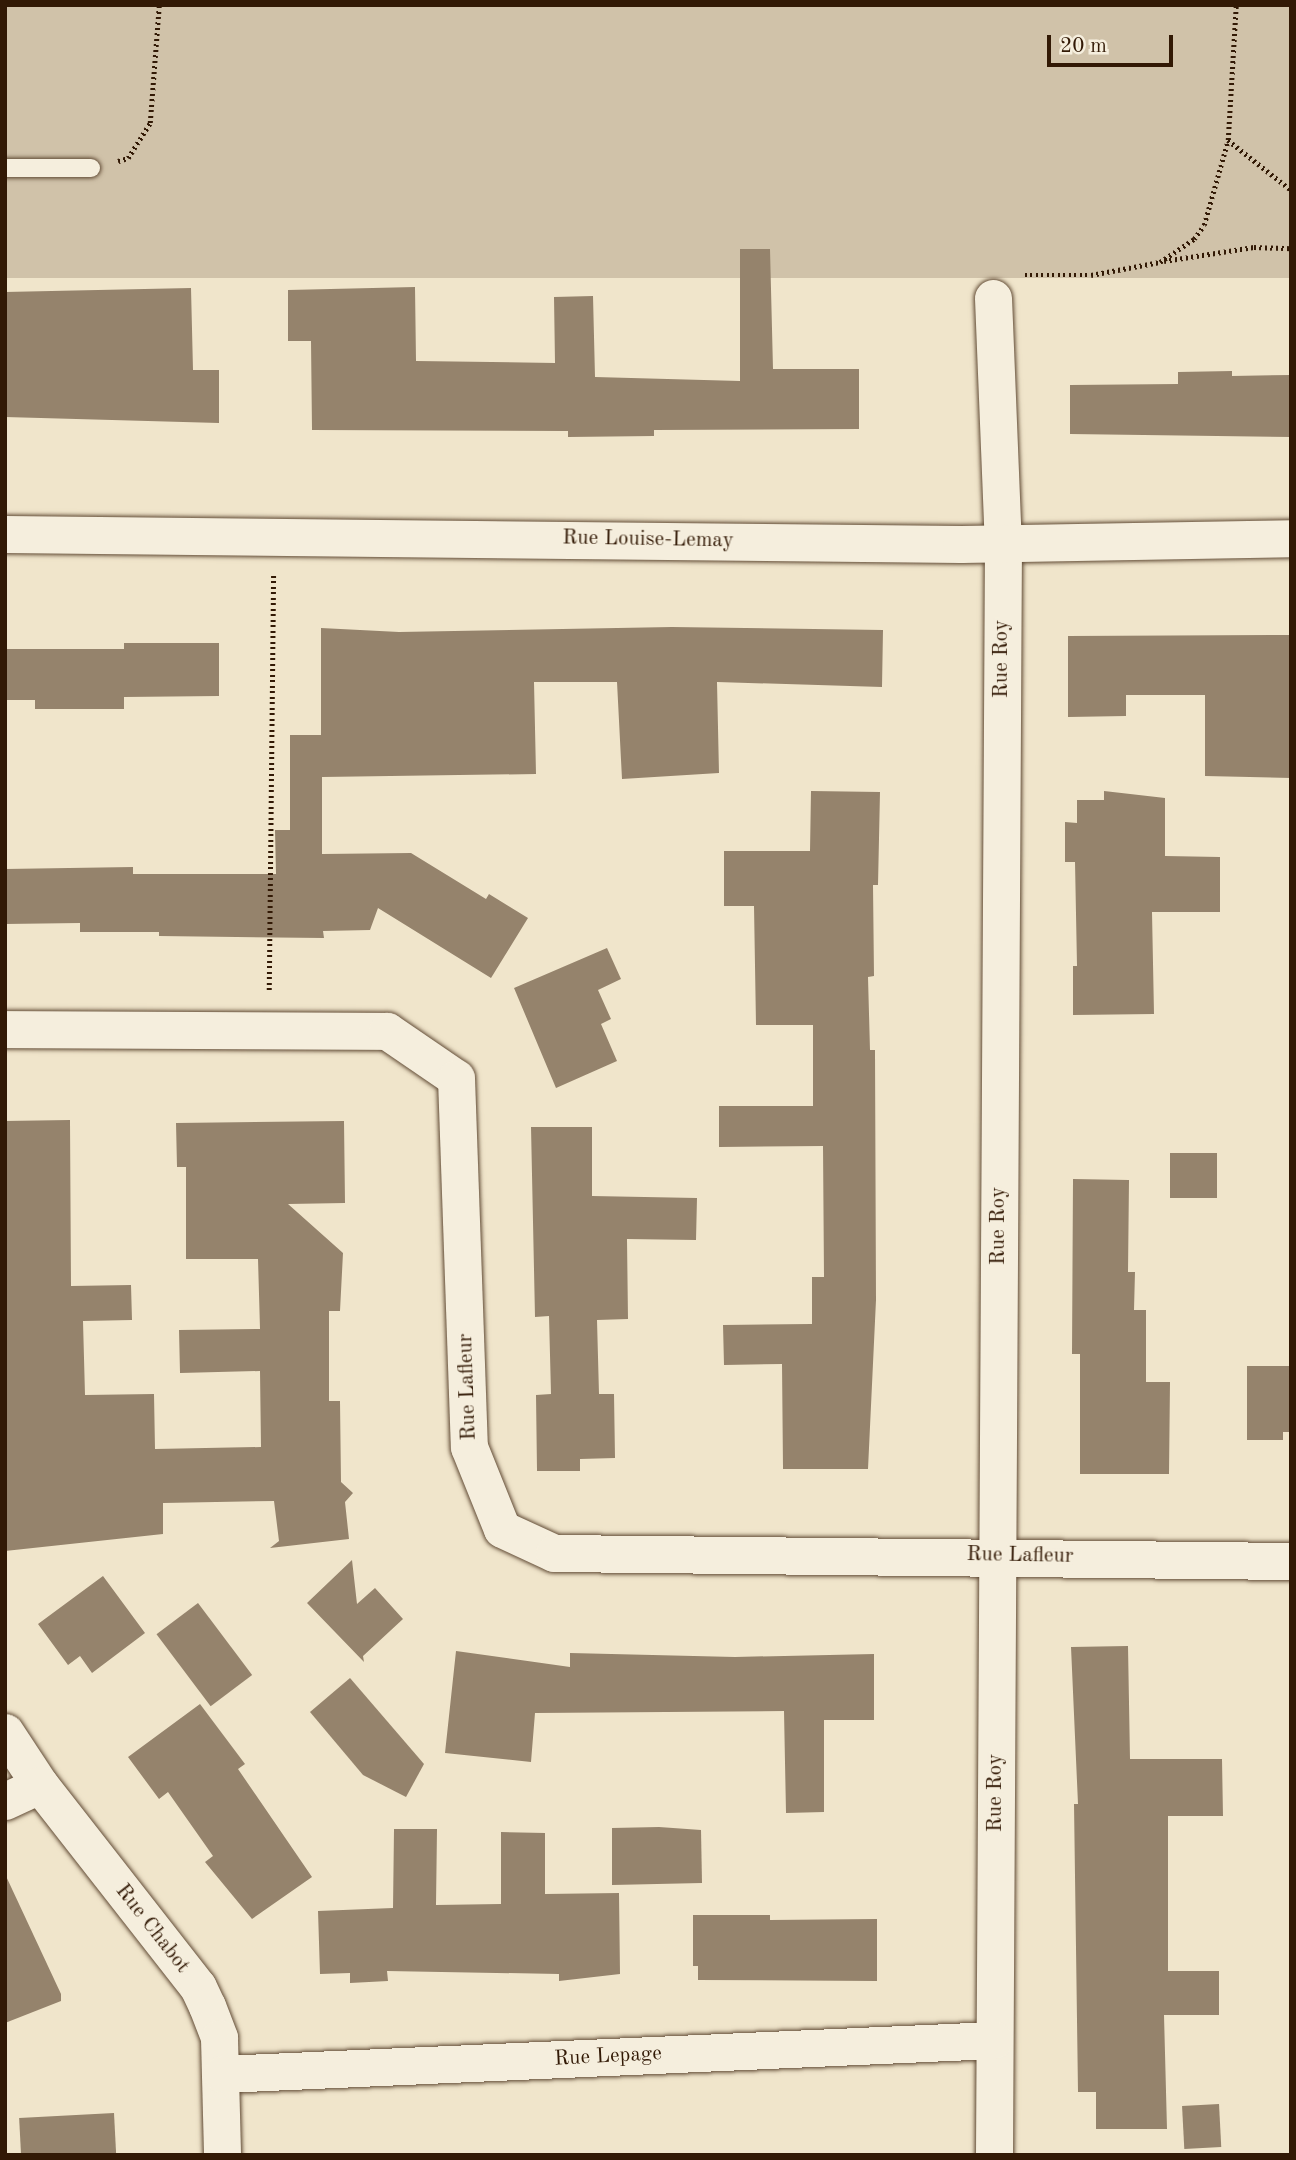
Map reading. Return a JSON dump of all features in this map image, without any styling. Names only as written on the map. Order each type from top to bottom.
[{"type":"street","name":"Rue Roy","points":[[993,298],[1003,542],[994,2155]]},
{"type":"street","name":"Rue Louise-Lemay","points":[[5,534],[1003,542],[1291,538]]},
{"type":"street","name":"Rue Lafleur","points":[[5,1029],[269,1033],[387,1031],[456,1078],[469,1447],[502,1529],[554,1553],[997,1555],[1291,1561]]},
{"type":"street","name":"Rue Chabot","points":[[5,1732],[40,1786],[198,1987],[219,2038],[222,2155]]},
{"type":"street","points":[[5,1801],[40,1786]]},
{"type":"street","name":"Rue Lepage","points":[[222,2074],[994,2040]]},
{"type":"lane","points":[[5,168],[91,168]]},
{"type":"path","points":[[91,168],[128,159],[150,123],[159,5]]},
{"type":"path","points":[[1160,262],[1194,239],[1204,225],[1228,140],[1236,5]]},
{"type":"path","points":[[1228,140],[1291,190]]},
{"type":"path","points":[[993,298],[1027,274],[1091,275],[1254,247],[1291,248]]},
{"type":"path","points":[[269,1033],[273,537]]},
{"type":"shaded area","points":[[5,5],[1291,5],[1291,278],[5,278]]},
{"type":"building","points":[[740,249],[770,249],[773,369],[859,369],[859,429],[654,430],[654,436],[568,437],[568,431],[312,430],[311,341],[288,341],[288,290],[415,287],[416,361],[555,363],[554,297],[593,296],[595,377],[740,381]]},
{"type":"building","points":[[191,288],[193,370],[219,370],[219,423],[5,417],[5,292]]},
{"type":"building","points":[[1232,371],[1232,376],[1291,375],[1291,437],[1070,434],[1070,385],[1178,384],[1178,372]]},
{"type":"building","points":[[672,627],[883,630],[882,687],[717,682],[719,773],[622,779],[617,682],[534,682],[536,774],[322,777],[322,854],[411,853],[486,899],[489,894],[528,918],[491,978],[378,908],[370,930],[323,931],[324,938],[159,936],[159,932],[80,932],[80,923],[5,924],[5,869],[133,867],[133,874],[276,874],[275,830],[290,830],[290,735],[321,735],[321,628],[399,632]]},
{"type":"building","points":[[1291,635],[1291,778],[1205,776],[1205,695],[1126,695],[1126,716],[1068,717],[1068,636]]},
{"type":"building","points":[[124,643],[219,643],[219,696],[124,697],[124,709],[35,709],[35,700],[5,700],[5,649],[124,649]]},
{"type":"building","points":[[811,791],[880,792],[878,885],[873,885],[874,976],[868,977],[870,1050],[875,1050],[876,1300],[868,1469],[783,1469],[782,1364],[724,1365],[723,1325],[812,1324],[812,1277],[824,1277],[823,1146],[719,1147],[719,1106],[813,1106],[813,1025],[756,1025],[754,906],[724,906],[724,851],[810,851]]},
{"type":"building","points":[[1104,791],[1165,798],[1165,856],[1220,857],[1220,912],[1152,912],[1154,1014],[1073,1015],[1073,966],[1077,966],[1075,862],[1065,862],[1065,822],[1077,823],[1077,800],[1104,800]]},
{"type":"building","points":[[607,948],[621,979],[598,990],[611,1019],[601,1024],[617,1061],[556,1088],[514,988]]},
{"type":"building","points":[[70,1120],[71,1286],[131,1285],[132,1320],[83,1321],[85,1395],[154,1394],[155,1449],[261,1447],[260,1371],[180,1373],[179,1330],[260,1329],[258,1259],[186,1259],[186,1167],[177,1167],[176,1123],[344,1121],[345,1203],[288,1204],[343,1253],[340,1311],[329,1311],[329,1401],[340,1401],[341,1482],[353,1493],[345,1502],[349,1539],[270,1548],[279,1541],[274,1501],[163,1503],[163,1534],[5,1551],[5,1121]]},
{"type":"building","points":[[531,1127],[592,1127],[592,1196],[697,1198],[696,1240],[627,1239],[628,1319],[597,1320],[599,1394],[614,1394],[615,1458],[580,1459],[580,1471],[537,1471],[536,1395],[551,1394],[549,1316],[535,1317]]},
{"type":"building","points":[[1170,1153],[1217,1153],[1217,1198],[1170,1198]]},
{"type":"building","points":[[1073,1179],[1129,1180],[1128,1272],[1135,1272],[1134,1310],[1146,1310],[1146,1382],[1170,1382],[1169,1474],[1080,1474],[1080,1354],[1072,1354]]},
{"type":"building","points":[[1247,1366],[1291,1366],[1291,1432],[1283,1432],[1283,1440],[1247,1440]]},
{"type":"building","points":[[352,1560],[357,1604],[375,1588],[403,1619],[363,1656],[364,1662],[307,1603]]},
{"type":"building","points":[[103,1576],[145,1633],[92,1673],[80,1656],[68,1665],[38,1624]]},
{"type":"building","points":[[198,1603],[252,1675],[211,1706],[156,1634]]},
{"type":"building","points":[[1128,1646],[1130,1759],[1222,1759],[1223,1816],[1168,1816],[1168,1971],[1219,1971],[1219,2015],[1164,2015],[1167,2129],[1096,2129],[1096,2092],[1078,2092],[1074,1804],[1078,1804],[1071,1647]]},
{"type":"building","points":[[456,1651],[570,1667],[570,1653],[735,1657],[874,1654],[874,1720],[824,1720],[824,1812],[786,1813],[784,1711],[535,1713],[531,1762],[445,1753]]},
{"type":"building","points":[[350,1678],[424,1764],[406,1797],[363,1775],[310,1712]]},
{"type":"building","points":[[200,1704],[245,1764],[238,1769],[312,1877],[252,1919],[205,1862],[213,1856],[168,1792],[159,1799],[128,1757]]},
{"type":"building","points":[[612,1828],[701,1830],[702,1883],[612,1885]]},
{"type":"building","points":[[394,1829],[437,1829],[436,1905],[501,1904],[501,1832],[545,1833],[545,1894],[619,1893],[620,1974],[559,1981],[559,1974],[387,1971],[388,1981],[350,1983],[350,1973],[320,1974],[318,1911],[393,1908]]},
{"type":"building","points":[[5,1874],[61,1994],[61,2001],[5,2023]]},
{"type":"building","points":[[693,1915],[770,1915],[770,1920],[877,1919],[877,1981],[698,1980],[698,1966],[693,1966]]},
{"type":"building","points":[[1219,2104],[1221,2147],[1184,2149],[1182,2106]]},
{"type":"building","points":[[114,2113],[116,2155],[21,2155],[19,2118]]}]
